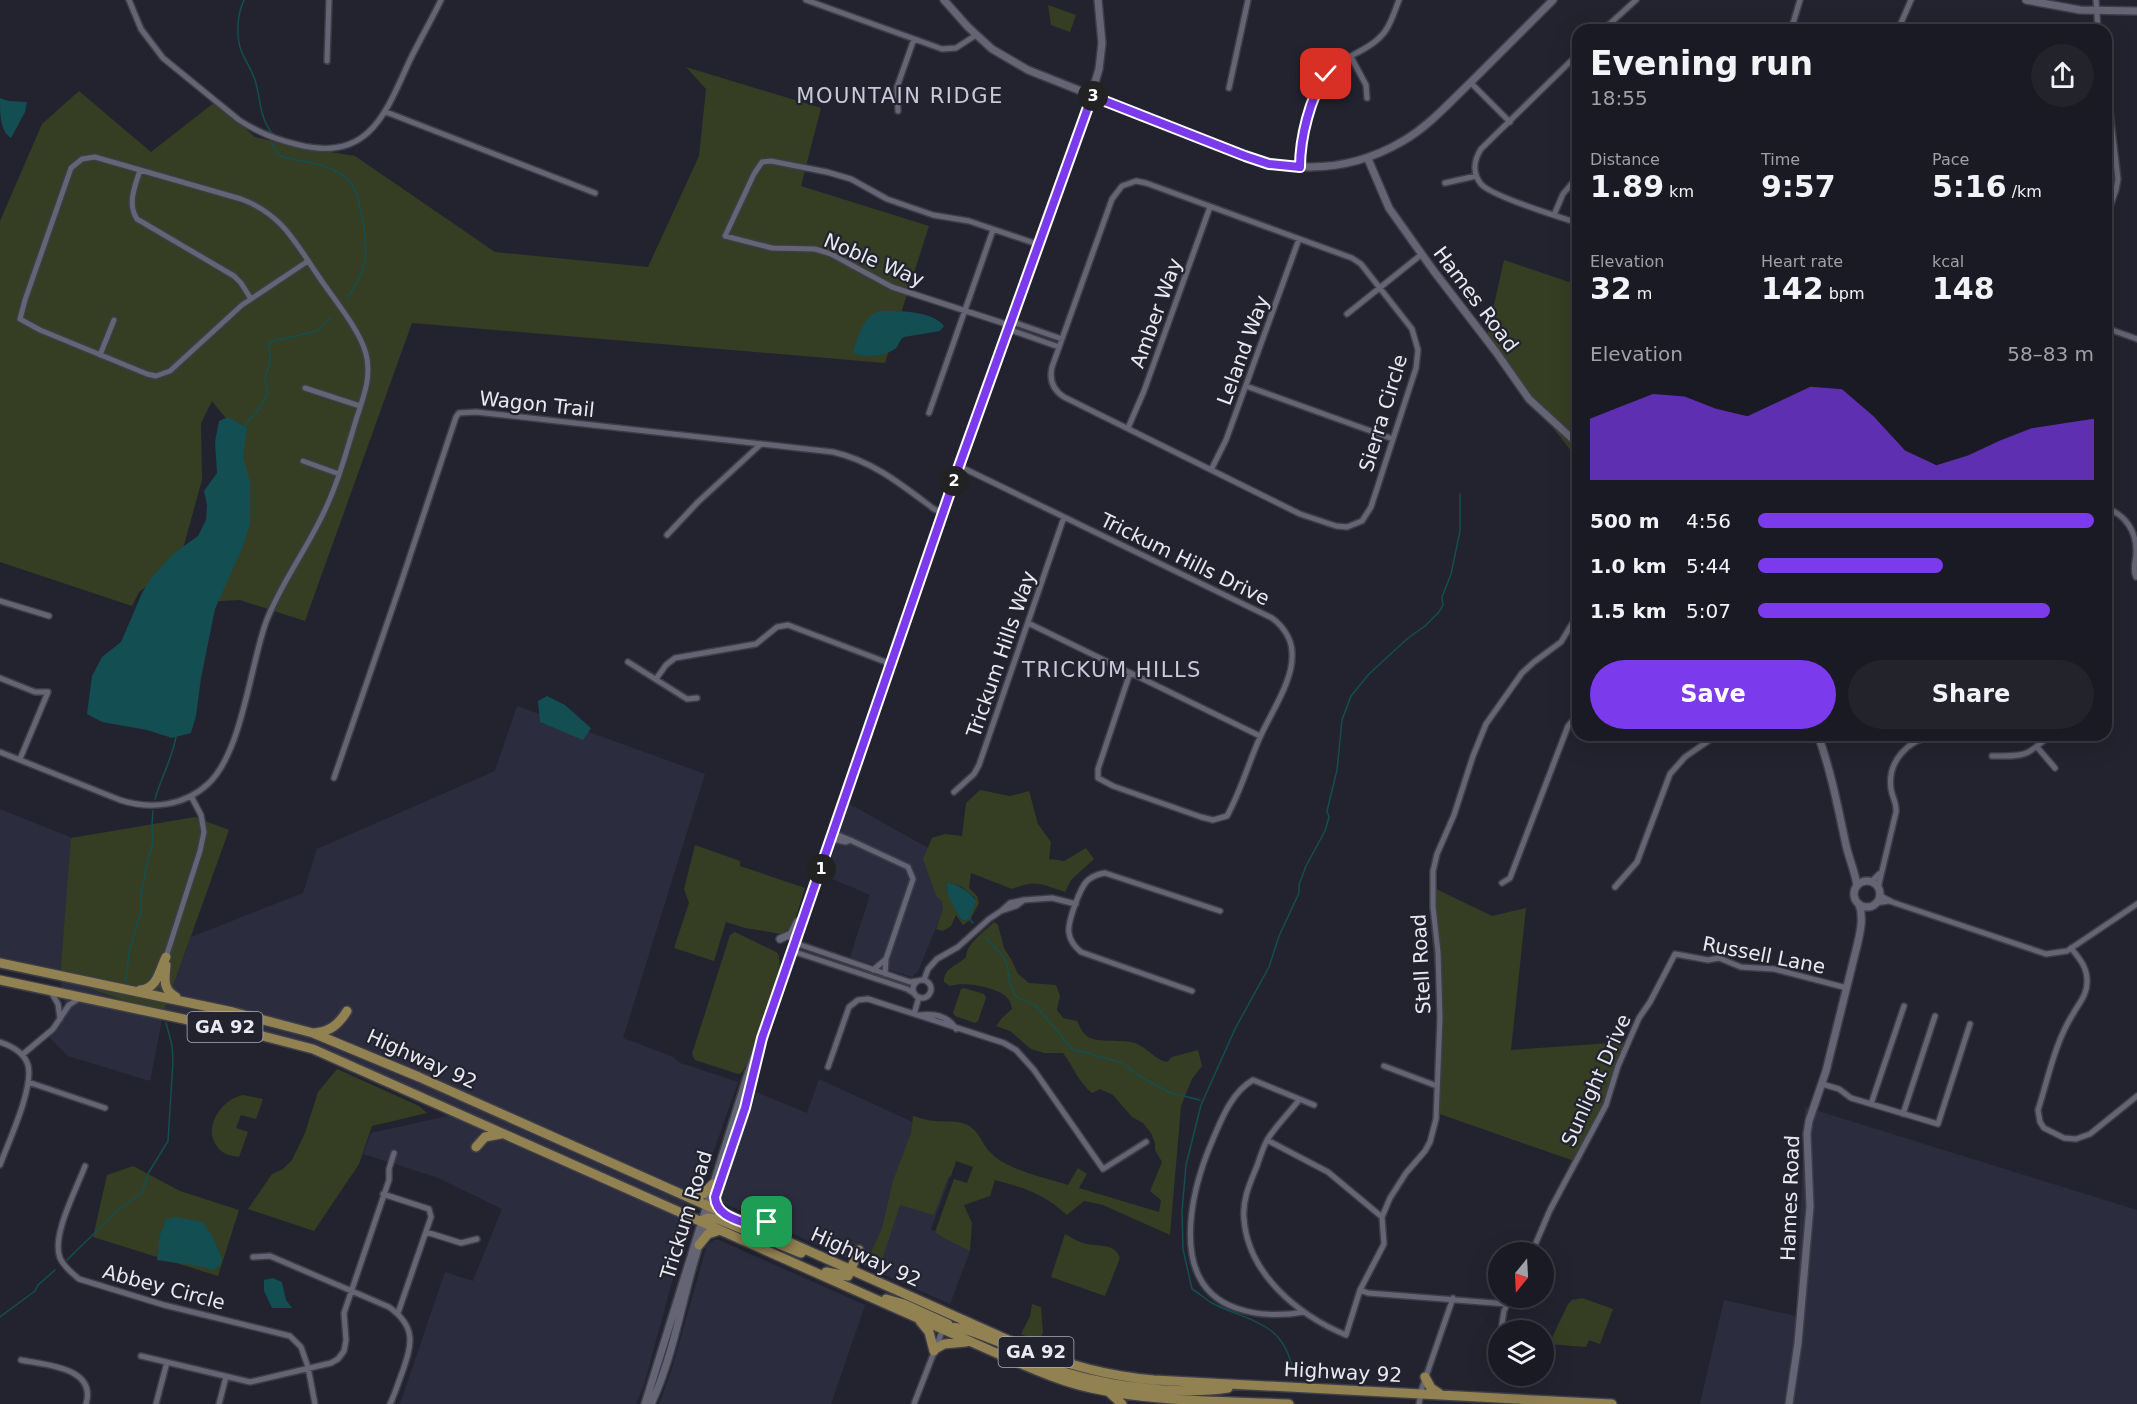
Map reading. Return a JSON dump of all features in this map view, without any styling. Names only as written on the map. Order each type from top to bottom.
[{"type":"main road","points":[[131,990],[154,985],[166,957]]},
{"type":"main road","points":[[166,957],[165,987],[169,993],[183,1001]]},
{"type":"main road","name":"Highway 92","points":[[0,963],[183,1001],[313,1033],[410,1073],[852,1270],[948,1323],[973,1343],[1059,1379],[1107,1391],[1125,1385],[1206,1390],[1245,1384],[1419,1399],[1442,1395],[1611,1404]]},
{"type":"main road","name":"Highway 92","points":[[0,980],[259,1035],[313,1049],[705,1221],[720,1230],[916,1317],[948,1323],[1034,1351],[1125,1385],[1140,1396],[1289,1404]]},
{"type":"main road","points":[[313,1033],[331,1029],[347,1011]]},
{"type":"main road","points":[[468,1118],[477,1131],[476,1147],[485,1137],[504,1134]]},
{"type":"main road","points":[[684,1196],[703,1194],[712,1185]]},
{"type":"main road","points":[[715,1197],[717,1206],[722,1212]]},
{"type":"main road","points":[[753,1226],[765,1223],[772,1218],[774,1227],[783,1240]]},
{"type":"main road","points":[[705,1221],[724,1221],[787,1249],[825,1258]]},
{"type":"main road","points":[[699,1245],[708,1234],[720,1230]]},
{"type":"main road","points":[[802,1267],[846,1277],[852,1270],[859,1250],[848,1261],[835,1263]]},
{"type":"main road","points":[[866,1295],[904,1304],[948,1323],[949,1326],[959,1327],[999,1344],[1034,1351]]},
{"type":"main road","points":[[916,1317],[929,1332],[934,1350],[951,1342],[973,1343]]},
{"type":"main road","points":[[1012,1360],[1025,1361],[1093,1380],[1125,1385]]},
{"type":"main road","points":[[1425,1377],[1431,1388],[1442,1395]]},
{"type":"main road","points":[[1107,1391],[1123,1404]]},
{"type":"main road","points":[[1128,1404],[1140,1396]]},
{"type":"street","points":[[129,0],[141,29],[163,58],[239,120],[263,134],[313,149],[333,149],[359,141],[372,130],[386,112],[441,0]]},
{"type":"street","points":[[327,61],[329,0]]},
{"type":"street","points":[[806,0],[942,49],[950,50],[964,45],[976,35]]},
{"type":"street","points":[[944,0],[992,49],[1021,67],[1251,158],[1269,164],[1300,167],[1329,167],[1368,159],[1404,141],[1428,123],[1553,0]]},
{"type":"street","name":"Trickum Road","points":[[651,1404],[667,1360],[709,1207],[712,1185],[746,1080],[1037,244],[1092,96],[1099,69],[1102,43],[1098,0]]},
{"type":"street","points":[[1229,88],[1248,0]]},
{"type":"street","points":[[1300,167],[1303,135],[1321,81],[1334,67],[1375,42],[1386,31],[1399,0]]},
{"type":"street","points":[[1610,24],[1636,0]]},
{"type":"street","points":[[1793,24],[1800,0]]},
{"type":"street","points":[[1901,24],[1911,0]]},
{"type":"street","points":[[2026,0],[2058,7],[2097,11],[2137,11]]},
{"type":"street","points":[[2096,0],[2098,24]]},
{"type":"street","points":[[897,111],[897,87],[914,39]]},
{"type":"street","points":[[1351,57],[1366,84],[1367,98]]},
{"type":"street","points":[[1572,60],[1479,153],[1475,166],[1476,176],[1491,192],[1572,222]]},
{"type":"street","points":[[1470,82],[1510,122]]},
{"type":"street","points":[[386,112],[595,193]]},
{"type":"street","points":[[2112,128],[2118,179],[2112,201]]},
{"type":"street","points":[[0,752],[131,804],[160,805],[191,796],[215,777],[229,754],[270,613],[283,585],[320,520],[339,474],[368,378],[364,349],[358,336],[308,261],[284,226],[270,213],[257,205],[90,157],[78,161],[71,168],[20,319],[40,330],[100,355],[152,375],[166,374],[236,310],[308,261]]},
{"type":"street","name":"Hames Road","points":[[1368,159],[1384,200],[1422,254],[1529,399],[1572,438]]},
{"type":"street","name":"Noble Way","points":[[993,230],[969,221],[933,215],[899,203],[852,179],[771,161],[762,162],[754,174],[725,236],[772,248],[815,249],[831,254],[892,287],[1009,325]]},
{"type":"street","points":[[140,170],[132,201],[134,214],[138,219],[234,276],[251,299]]},
{"type":"street","points":[[1445,183],[1476,176]]},
{"type":"street","name":"Sierra Circle","points":[[1141,182],[1210,207],[1355,260],[1412,329],[1418,350],[1416,368],[1368,512],[1362,521],[1347,527],[1336,526],[1296,512],[1064,397],[1055,390],[1051,380],[1051,371],[1112,199],[1119,188],[1127,183],[1141,182]]},
{"type":"street","points":[[1554,215],[1563,194],[1572,183]]},
{"type":"street","name":"Amber Way","points":[[1128,428],[1144,391],[1210,207]]},
{"type":"street","points":[[929,413],[993,230],[1037,244]]},
{"type":"street","name":"Leland Way","points":[[1211,470],[1226,440],[1299,239]]},
{"type":"street","points":[[1347,314],[1422,254]]},
{"type":"street","points":[[100,355],[114,320]]},
{"type":"street","points":[[1009,325],[1062,339]]},
{"type":"street","points":[[1009,325],[1059,346]]},
{"type":"street","points":[[2112,330],[2137,339]]},
{"type":"street","points":[[1246,386],[1393,439]]},
{"type":"street","points":[[305,388],[360,406]]},
{"type":"street","name":"Wagon Trail","points":[[334,778],[459,413],[476,412],[833,452],[863,460],[883,471],[934,509],[943,513]]},
{"type":"street","points":[[667,535],[698,502],[761,444]]},
{"type":"street","points":[[303,461],[339,474]]},
{"type":"street","name":"Trickum Hills Drive","points":[[959,466],[1272,618],[1279,624],[1292,650],[1291,664],[1284,687],[1260,736],[1227,816],[1213,820],[1201,817],[1103,782],[1098,778],[1098,769],[1130,673]]},
{"type":"street","points":[[2112,512],[2126,520],[2133,530],[2136,553],[2133,571],[2136,577]]},
{"type":"street","name":"Trickum Hills Way","points":[[954,792],[974,774],[979,765],[1064,517]]},
{"type":"street","points":[[0,601],[49,616]]},
{"type":"street","points":[[1028,623],[1260,736]]},
{"type":"street","points":[[656,679],[666,665],[675,658],[756,644],[777,627],[788,624],[891,664]]},
{"type":"street","name":"Stell Road","points":[[1304,1312],[1346,1335],[1360,1290],[1384,1244],[1382,1217],[1397,1185],[1417,1162],[1430,1142],[1436,1119],[1440,1018],[1439,963],[1433,907],[1433,871],[1437,854],[1454,815],[1486,724],[1522,673],[1561,642],[1572,624]]},
{"type":"street","points":[[628,662],[687,699],[697,698]]},
{"type":"street","points":[[0,678],[35,692],[48,692],[20,759]]},
{"type":"street","points":[[1502,883],[1510,878],[1568,726],[1572,721]]},
{"type":"street","points":[[1615,887],[1637,861],[1670,774],[1685,758],[1709,741]]},
{"type":"street","points":[[1820,741],[1855,872],[1857,886],[1854,898],[1859,904],[1872,905],[1889,901]]},
{"type":"street","points":[[1872,905],[1879,891],[1881,872],[1890,844],[1896,812],[1890,784],[1893,769],[1899,755],[1916,741]]},
{"type":"street","points":[[1992,756],[2021,756],[2031,753],[2044,741]]},
{"type":"street","points":[[2037,747],[2055,768]]},
{"type":"street","points":[[166,957],[204,832],[201,815],[191,796]]},
{"type":"street","points":[[832,836],[846,842],[850,840],[908,867],[912,874],[910,887],[886,959],[885,974]]},
{"type":"street","points":[[1855,872],[1889,901],[2035,951],[2055,954],[2071,948],[2137,904]]},
{"type":"street","points":[[1857,886],[1881,872]]},
{"type":"street","points":[[1192,991],[1082,952],[1071,942],[1068,930],[1076,904],[1084,884],[1096,875],[1105,873],[1220,911]]},
{"type":"street","points":[[780,939],[794,930],[807,897],[811,893]]},
{"type":"street","points":[[916,1015],[917,996],[914,986],[937,959],[958,947],[989,919],[1024,900],[1052,898],[1076,904]]},
{"type":"street","name":"Hames Road","points":[[1859,904],[1861,926]]},
{"type":"street","name":"Hames Road","points":[[1789,1404],[1810,1207],[1807,1134],[1809,1121],[1822,1084],[1861,926],[1872,905]]},
{"type":"street","points":[[792,951],[908,989],[917,996],[927,996],[931,991],[929,983],[910,982],[795,944]]},
{"type":"street","points":[[2071,948],[2083,962],[2087,980],[2086,988],[2083,999],[2071,1016],[2059,1042],[2038,1110],[2040,1122],[2052,1133],[2064,1138],[2076,1139],[2090,1134],[2137,1096]]},
{"type":"street","name":"Russell Lane","points":[[1675,954],[1708,960],[1719,958],[1741,967],[1774,969],[1847,988]]},
{"type":"street","name":"Sunlight Drive","points":[[1536,1242],[1550,1210],[1606,1105],[1618,1066],[1639,1018],[1675,954]]},
{"type":"street","points":[[873,970],[886,959]]},
{"type":"street","points":[[51,992],[58,1004],[60,1020]]},
{"type":"street","points":[[22,1055],[60,1020],[69,1005],[81,998]]},
{"type":"street","points":[[828,1067],[849,1007],[858,1000],[868,999],[916,1015],[930,1014],[946,1019],[951,1021],[956,1029],[1004,1043],[1016,1050],[1034,1070],[1103,1169],[1146,1142]]},
{"type":"street","points":[[1871,1104],[1904,1006]]},
{"type":"street","points":[[1903,1114],[1935,1016]]},
{"type":"street","points":[[1822,1084],[1839,1089],[1851,1098],[1938,1124],[1970,1024]]},
{"type":"street","name":"Trickum Road","points":[[709,1207],[715,1197],[745,1108],[762,1038]]},
{"type":"street","points":[[0,1042],[19,1050],[28,1065],[28,1082],[0,1166]]},
{"type":"street","points":[[1384,1066],[1437,1086]]},
{"type":"street","points":[[1304,1312],[1287,1315],[1248,1312],[1229,1306],[1211,1295],[1200,1280],[1192,1255],[1192,1210],[1206,1154],[1238,1092],[1253,1080],[1314,1106]]},
{"type":"street","points":[[28,1082],[105,1108]]},
{"type":"street","points":[[1299,1100],[1267,1140],[1246,1193],[1244,1219],[1248,1240],[1267,1279],[1304,1312]]},
{"type":"street","points":[[1267,1140],[1328,1172],[1382,1217]]},
{"type":"street","points":[[141,1356],[250,1382],[331,1363],[338,1359],[344,1351],[346,1340],[344,1313],[389,1180],[389,1169],[394,1153]]},
{"type":"street","name":"Abbey Circle","points":[[85,1166],[59,1234],[60,1257],[68,1270],[79,1279],[164,1305],[290,1336],[301,1347],[308,1367],[315,1404]]},
{"type":"street","points":[[383,1194],[429,1209],[431,1217],[398,1313]]},
{"type":"street","name":"Trickum Road","points":[[645,1404],[705,1221]]},
{"type":"street","points":[[426,1232],[461,1243],[477,1239]]},
{"type":"street","points":[[253,1257],[270,1256],[351,1290],[398,1313],[409,1328],[411,1342],[390,1404]]},
{"type":"street","points":[[1360,1290],[1368,1293],[1488,1300]]},
{"type":"street","points":[[1419,1399],[1454,1298]]},
{"type":"street","points":[[914,1404],[934,1350],[948,1323]]},
{"type":"street","points":[[21,1360],[70,1370],[80,1376],[87,1387],[86,1404]]},
{"type":"street","points":[[156,1404],[167,1362]]},
{"type":"street","points":[[219,1404],[226,1377]]},
{"type":"street","points":[[1123,1404],[1125,1385]]},
{"type":"shaded area","points":[[1048,5],[1076,15],[1070,32],[1051,25]]},
{"type":"shaded area","points":[[686,67],[821,108],[801,186],[929,226],[885,363],[412,323],[305,621],[240,600],[204,602],[236,431],[212,401],[201,423],[202,480],[179,563],[139,592],[132,606],[0,562],[0,221],[42,124],[79,91],[151,152],[215,102],[255,137],[355,156],[495,252],[648,267],[699,156],[706,89]]},
{"type":"shaded area","points":[[0,98],[27,102],[25,112],[11,138],[3,126]]},
{"type":"shaded area","points":[[1504,260],[1572,283],[1572,456],[1571,451],[1486,341]]},
{"type":"shaded area","points":[[879,311],[923,314],[944,326],[940,331],[904,337],[896,348],[881,355],[868,356],[853,352],[865,323]]},
{"type":"shaded area","points":[[228,417],[247,428],[243,456],[250,482],[250,524],[242,549],[215,609],[191,733],[172,738],[147,730],[102,722],[87,714],[92,676],[102,657],[121,642],[151,578],[174,553],[198,536],[206,520],[207,505],[204,491],[217,473],[215,442],[219,421]]},
{"type":"shaded area","points":[[547,696],[565,705],[591,728],[583,740],[540,722],[538,701]]},
{"type":"shaded area","points":[[517,706],[705,774],[623,1038],[673,1057],[680,1063],[738,1082],[686,1230],[644,1385],[636,1404],[400,1404],[445,1272],[473,1281],[502,1209],[436,1177],[363,1154],[371,1133],[452,1115],[301,1049],[163,1014],[191,937],[303,893],[317,849],[495,771]]},
{"type":"shaded area","points":[[980,790],[1010,796],[1029,791],[1038,824],[1051,842],[1049,859],[1064,861],[1086,848],[1094,859],[1071,880],[1065,892],[1033,883],[1012,889],[971,873],[969,888],[977,896],[979,903],[970,920],[963,925],[956,915],[951,926],[943,931],[936,929],[943,909],[942,901],[936,896],[923,859],[932,838],[945,834],[962,836],[966,803]],"holes":[[[947,882],[962,887],[975,898],[965,921],[961,919],[946,889]]]},
{"type":"shaded area","points":[[848,803],[930,849],[951,892],[918,971],[912,977],[850,957],[870,895],[826,876]]},
{"type":"shaded area","points":[[0,809],[72,838],[60,978],[0,967]]},
{"type":"shaded area","points":[[195,817],[229,830],[163,1014],[60,978],[71,838]]},
{"type":"shaded area","points":[[695,845],[740,861],[740,866],[805,888],[794,923],[782,934],[745,928],[726,922],[714,961],[674,948],[689,903],[684,889]]},
{"type":"shaded area","points":[[947,882],[963,889],[976,901],[971,916],[965,921],[961,919],[951,901],[947,891]]},
{"type":"shaded area","points":[[1434,888],[1492,916],[1526,908],[1511,1050],[1626,1042],[1592,1137],[1580,1163],[1434,1112],[1438,1005],[1429,903]]},
{"type":"shaded area","points":[[994,922],[998,925],[1004,948],[1018,974],[1029,983],[1056,985],[1060,996],[1057,1010],[1063,1018],[1077,1021],[1088,1037],[1135,1043],[1167,1062],[1172,1057],[1198,1050],[1202,1066],[1192,1079],[1181,1106],[1170,1235],[1103,1205],[1084,1201],[1067,1215],[1034,1193],[995,1180],[990,1196],[964,1205],[972,1223],[970,1251],[935,1232],[954,1179],[967,1183],[973,1167],[956,1161],[934,1215],[900,1205],[881,1263],[873,1261],[869,1257],[882,1228],[893,1181],[911,1133],[913,1116],[964,1123],[976,1131],[991,1153],[1017,1169],[1068,1185],[1078,1168],[1087,1174],[1079,1188],[1159,1212],[1161,1200],[1150,1191],[1162,1162],[1155,1150],[1151,1133],[1143,1123],[1132,1117],[1113,1095],[1100,1089],[1092,1093],[1087,1089],[1063,1053],[1044,1053],[1031,1049],[1010,1031],[996,1026],[1012,1009],[1005,995],[981,986],[964,984],[950,986],[944,982],[948,970],[966,957],[972,943]]},
{"type":"shaded area","points":[[735,932],[778,953],[780,965],[779,977],[761,1027],[745,1067],[738,1074],[695,1060],[692,1054],[730,935]]},
{"type":"shaded area","points":[[60,978],[163,1014],[150,1081],[68,1056],[46,1034],[58,1021],[65,1005]]},
{"type":"shaded area","points":[[961,989],[984,994],[986,998],[978,1021],[975,1023],[955,1016],[953,1013]]},
{"type":"shaded area","points":[[337,1069],[419,1106],[427,1113],[372,1126],[359,1164],[314,1231],[248,1209],[272,1174],[283,1169],[292,1160],[305,1133],[318,1092]]},
{"type":"shaded area","points":[[819,1079],[921,1126],[958,1155],[931,1229],[970,1251],[950,1304],[723,1203],[721,1195],[756,1092],[807,1113]]},
{"type":"shaded area","points":[[243,1095],[263,1099],[256,1119],[241,1115],[236,1128],[248,1132],[239,1157],[221,1151],[215,1143],[212,1126],[227,1103]]},
{"type":"shaded area","points":[[1805,1107],[2137,1210],[2137,1404],[1700,1404],[1724,1300],[1796,1316]]},
{"type":"shaded area","points":[[133,1166],[180,1191],[239,1210],[218,1276],[93,1237],[107,1175]]},
{"type":"shaded area","points":[[176,1217],[203,1222],[213,1237],[222,1259],[220,1266],[212,1270],[157,1260],[160,1235],[166,1219]]},
{"type":"shaded area","points":[[1065,1234],[1084,1243],[1111,1248],[1118,1253],[1120,1258],[1105,1296],[1051,1277]]},
{"type":"shaded area","points":[[714,1240],[719,1240],[865,1305],[831,1404],[659,1404],[671,1372],[707,1245]]},
{"type":"shaded area","points":[[273,1278],[282,1282],[286,1300],[292,1308],[272,1308],[264,1291],[264,1280]]},
{"type":"shaded area","points":[[1582,1298],[1613,1309],[1600,1344],[1589,1340],[1586,1347],[1554,1344],[1554,1333],[1572,1300]]},
{"type":"shaded area","points":[[1032,1304],[1041,1307],[1043,1332],[1040,1342],[1021,1334],[1030,1316]]},
{"type":"waterway","points":[[244,0],[238,20],[240,49],[255,80],[265,121],[272,133]]},
{"type":"waterway","points":[[272,143],[278,155],[315,163],[338,172],[351,183],[355,190],[363,223],[365,257],[363,269],[347,298]]},
{"type":"waterway","points":[[244,426],[258,410],[268,393],[265,379],[270,361],[269,342],[317,331],[331,318]]},
{"type":"waterway","points":[[1292,1367],[1287,1351],[1271,1331],[1261,1324],[1212,1303],[1192,1289],[1183,1249],[1182,1211],[1186,1165],[1201,1105],[1235,1029],[1269,967],[1279,936],[1299,893],[1299,885],[1306,866],[1325,831],[1329,817],[1327,811],[1337,770],[1342,720],[1351,696],[1369,674],[1408,638],[1425,626],[1443,605],[1442,597],[1451,574],[1460,531],[1460,494]]},
{"type":"waterway","points":[[155,799],[176,737]]},
{"type":"waterway","points":[[126,981],[129,952],[141,911],[141,895],[153,842],[153,811]]},
{"type":"waterway","points":[[969,918],[973,923]]},
{"type":"waterway","points":[[986,938],[1005,960],[1016,996],[1036,1006],[1072,1049],[1123,1063],[1139,1076],[1171,1093],[1200,1100]]},
{"type":"waterway","points":[[67,1260],[117,1211],[142,1192],[149,1172],[168,1141],[173,1062],[172,1045],[166,1023]]},
{"type":"waterway","points":[[0,1317],[35,1291],[38,1285],[55,1270]]},
{"type":"district","name":"MOUNTAIN RIDGE","points":[[900,96]]},
{"type":"district","name":"TRICKUM HILLS","points":[[1112,670]]},
{"type":"route","points":[[767,1222],[753,1226],[722,1212],[717,1206],[715,1197],[745,1108],[762,1038],[959,466],[1092,96],[1245,156],[1269,164],[1300,167],[1303,135],[1321,81],[1326,74]]}]
